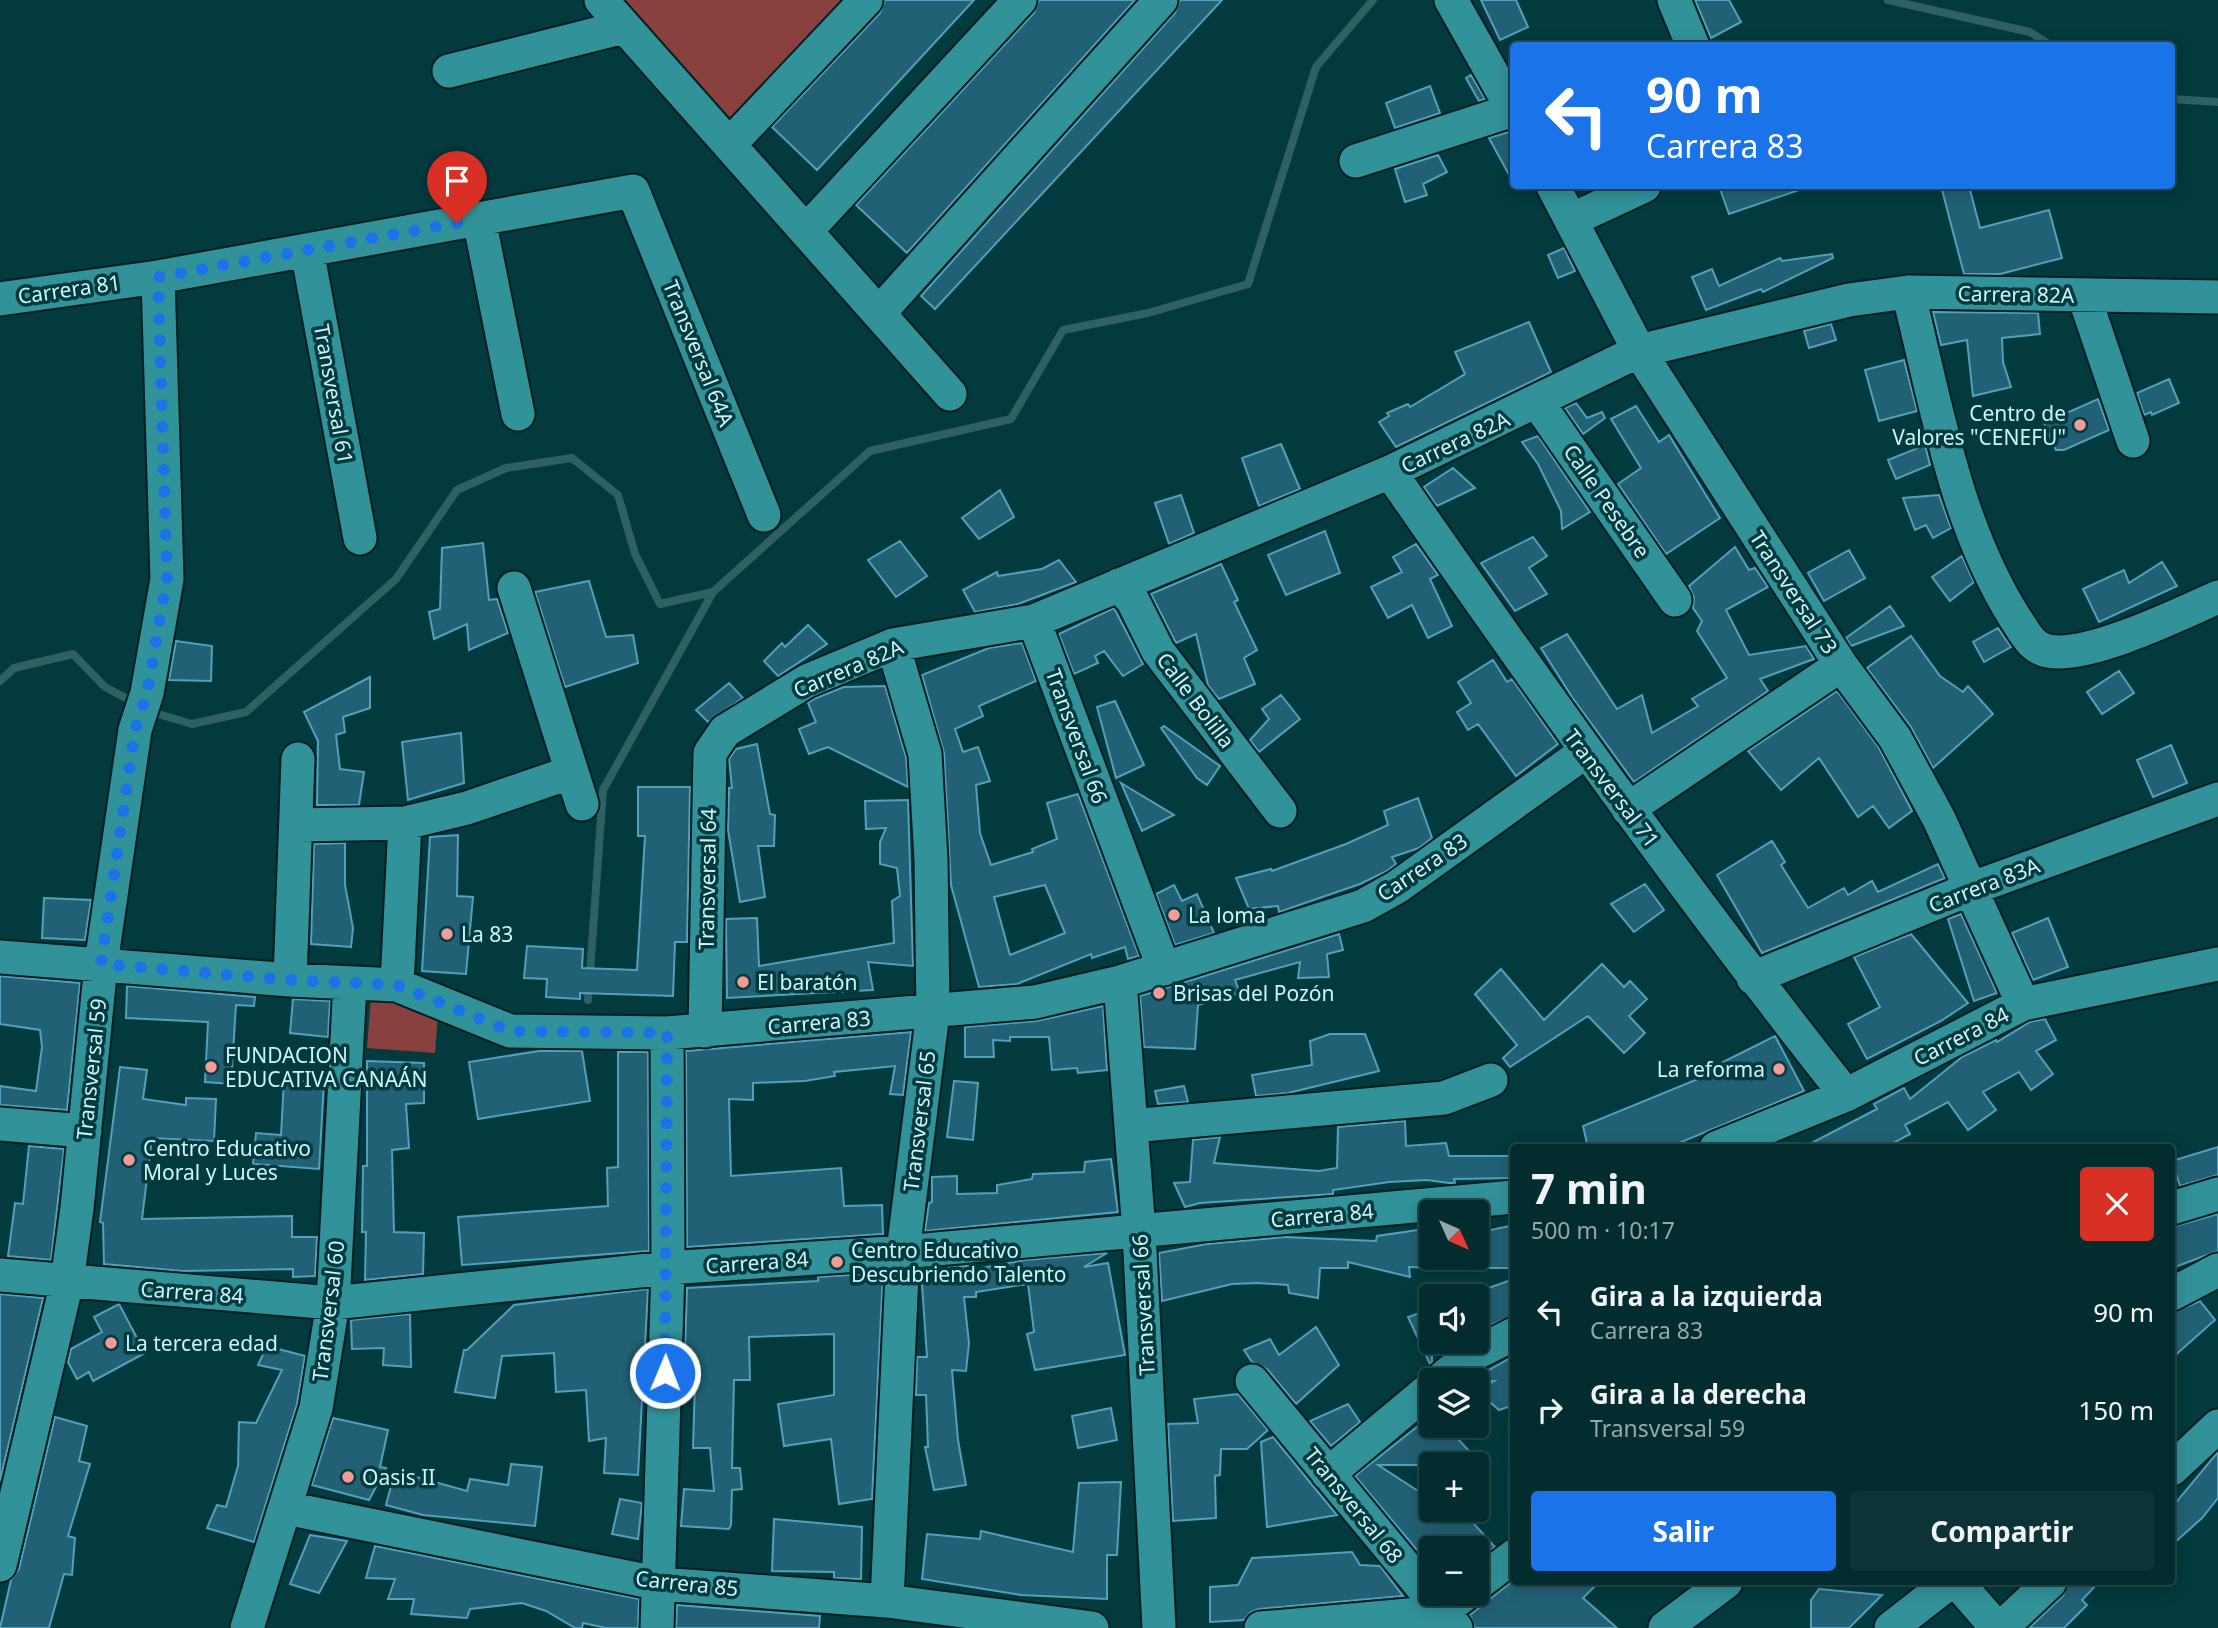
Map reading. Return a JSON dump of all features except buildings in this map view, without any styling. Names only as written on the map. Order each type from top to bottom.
[{"type":"street","points":[[601,0],[700,115],[730,144],[950,394]]},
{"type":"street","points":[[730,144],[866,0]]},
{"type":"street","points":[[806,231],[1020,0]]},
{"type":"street","points":[[879,313],[1161,0]]},
{"type":"street","points":[[1451,0],[1510,106]]},
{"type":"street","points":[[1674,0],[1691,42]]},
{"type":"street","points":[[449,71],[624,27]]},
{"type":"street","points":[[1356,160],[1510,112]]},
{"type":"street","name":"Transversal 73","points":[[1555,189],[1639,351],[1841,665],[1895,738],[1939,819],[2023,1004]]},
{"type":"street","points":[[1571,220],[1638,189]]},
{"type":"street","name":"Carrera 81","points":[[0,299],[158,277],[633,191]]},
{"type":"street","name":"Transversal 64A","points":[[633,191],[764,515]]},
{"type":"street","points":[[479,219],[518,414]]},
{"type":"street","name":"Transversal 61","points":[[307,250],[360,538]]},
{"type":"street","name":"Transversal 59","points":[[0,1565],[67,1282],[101,964],[135,730],[147,693],[167,579],[158,277]]},
{"type":"street","points":[[1908,292],[1965,513],[1995,587],[2031,643],[2046,651],[2067,651],[2141,632],[2218,597]]},
{"type":"street","name":"Carrera 82A","points":[[725,731],[807,681],[893,646],[1034,621],[1119,586],[1390,472],[1538,403],[1639,351],[1849,300],[1908,292],[2218,297]]},
{"type":"street","points":[[2084,296],[2133,441]]},
{"type":"street","name":"Calle Pesebre","points":[[1538,403],[1675,600]]},
{"type":"street","name":"Transversal 71","points":[[1390,472],[1585,752],[1753,978],[1846,1095]]},
{"type":"street","name":"Calle Bolilla","points":[[1119,586],[1133,601],[1158,651],[1280,811]]},
{"type":"street","points":[[514,588],[582,804]]},
{"type":"street","name":"Transversal 66","points":[[1034,621],[1164,969]]},
{"type":"street","name":"Transversal 65","points":[[887,1601],[903,1252],[933,1012],[931,860],[925,754],[893,646]]},
{"type":"street","points":[[1628,809],[1841,665]]},
{"type":"street","name":"Transversal 64","points":[[705,1031],[708,775],[710,753],[725,731]]},
{"type":"street","name":"Carrera 83","points":[[0,957],[290,980],[397,985],[510,1031],[705,1031],[1035,1002],[1120,982],[1363,906],[1397,887],[1585,752]]},
{"type":"street","points":[[290,980],[298,759]]},
{"type":"street","points":[[296,825],[405,823],[467,808],[572,772]]},
{"type":"street","name":"Carrera 83A","points":[[1753,978],[1970,889],[2218,799]]},
{"type":"street","points":[[397,985],[405,823]]},
{"type":"street","name":"Carrera 84","points":[[1726,1144],[1846,1095],[2023,1004],[2218,964]]},
{"type":"street","name":"Transversal 66","points":[[1120,982],[1139,1232],[1159,1628]]},
{"type":"street","name":"Transversal 60","points":[[247,1628],[316,1408],[333,1303],[350,983]]},
{"type":"street","points":[[657,1628],[661,1584],[668,1268],[667,1033]]},
{"type":"street","points":[[1131,1126],[1444,1098],[1491,1080]]},
{"type":"street","points":[[0,1124],[85,1131]]},
{"type":"street","points":[[2175,1207],[2218,1194]]},
{"type":"street","name":"Carrera 84","points":[[0,1275],[333,1303],[668,1268],[903,1252],[1510,1197]]},
{"type":"street","points":[[2175,1292],[2218,1270]]},
{"type":"street","points":[[1455,1368],[1468,1357],[1510,1336]]},
{"type":"street","name":"Transversal 68","points":[[1252,1381],[1328,1474],[1454,1611]]},
{"type":"street","points":[[1328,1474],[1419,1398]]},
{"type":"street","points":[[2175,1466],[2218,1426]]},
{"type":"street","name":"Carrera 85","points":[[286,1508],[661,1584],[887,1601],[1092,1628]]},
{"type":"street","points":[[1489,1575],[1510,1559]]},
{"type":"street","points":[[1665,1628],[1722,1585]]},
{"type":"street","points":[[1891,1628],[1946,1585]]},
{"type":"street","points":[[1960,1585],[1999,1628],[2047,1585]]},
{"type":"street","points":[[1261,1628],[1454,1611]]},
{"type":"shaded area","points":[[613,0],[844,0],[728,131]]},
{"type":"shaded area","points":[[371,996],[439,1001],[435,1053],[367,1048]]},
{"type":"waterway","points":[[588,1000],[603,790],[713,592],[870,451],[1011,419],[1063,330],[1148,313],[1248,284],[1316,67],[1373,0]]},
{"type":"waterway","points":[[1888,0],[2030,32],[2046,42]]},
{"type":"waterway","points":[[2175,99],[2218,102]]},
{"type":"waterway","points":[[148,711],[192,724],[246,712],[396,579],[457,490],[506,468],[572,458],[618,495],[635,554],[660,604],[713,592]]},
{"type":"waterway","points":[[0,681],[14,668],[73,654],[105,687],[137,704]]},
{"type":"place","name":"Centro de Valores \"CENEFU\"","points":[[2080,425]]},
{"type":"place","name":"La loma","points":[[1174,915]]},
{"type":"place","name":"La 83","points":[[447,934]]},
{"type":"place","name":"El baratón","points":[[743,982]]},
{"type":"place","name":"Brisas del Pozón","points":[[1159,993]]},
{"type":"place","name":"FUNDACION EDUCATIVA CANAÁN","points":[[211,1067]]},
{"type":"place","name":"La reforma","points":[[1779,1069]]},
{"type":"place","name":"Centro Educativo Moral y Luces","points":[[129,1160]]},
{"type":"place","name":"Centro Educativo Descubriendo Talento","points":[[837,1262]]},
{"type":"place","name":"La tercera edad","points":[[111,1343]]},
{"type":"place","name":"Oasis II","points":[[348,1477]]},
{"type":"route","points":[[457,223],[158,277],[167,579],[147,693],[135,730],[101,964],[290,980],[397,985],[480,1022],[510,1031],[546,1034],[667,1033],[668,1268],[665,1373]]}]
